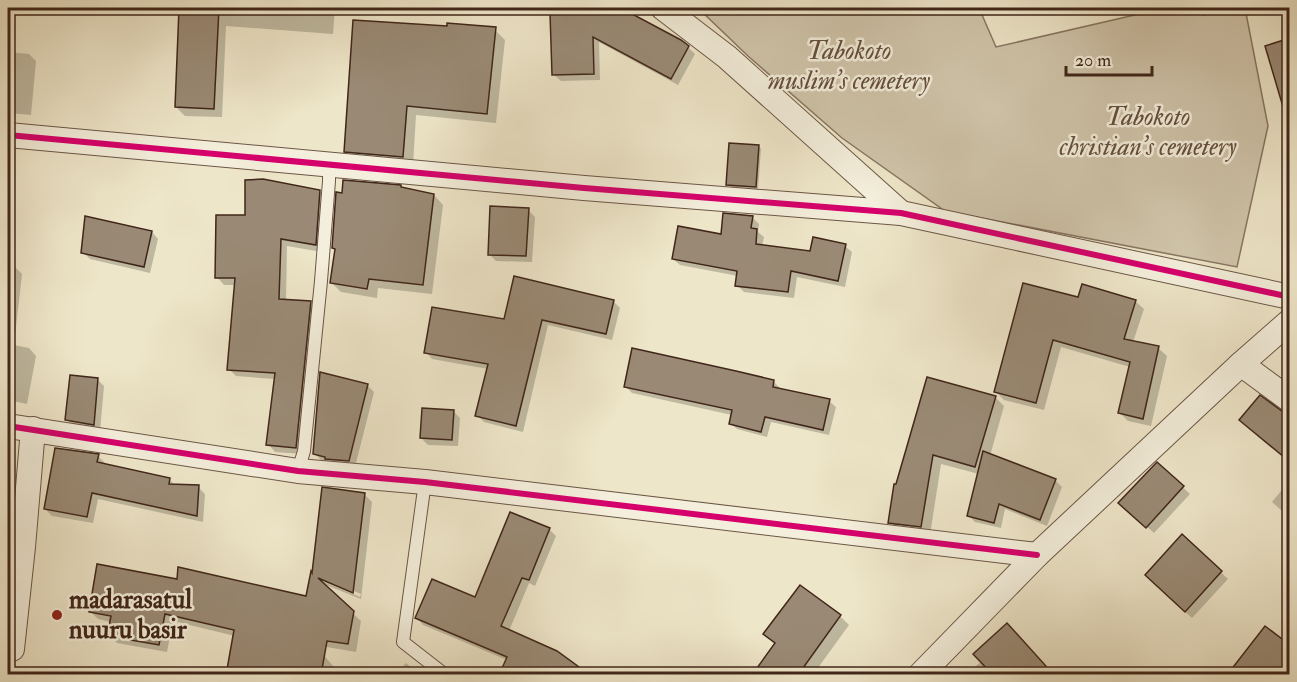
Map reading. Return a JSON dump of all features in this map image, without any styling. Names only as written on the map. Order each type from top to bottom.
[{"type":"street","points":[[663,8],[727,57],[901,213]]},
{"type":"street","points":[[8,135],[584,188],[901,213],[1290,297]]},
{"type":"street","points":[[921,675],[1037,555],[1290,321]]},
{"type":"street","points":[[1241,364],[1290,399]]},
{"type":"street","points":[[8,426],[298,471],[425,482],[1037,555]]},
{"type":"street","points":[[12,649],[33,429]]},
{"type":"lane","points":[[298,471],[304,451],[330,181],[329,164]]},
{"type":"lane","points":[[425,482],[403,642],[444,675]]},
{"type":"green space","name":"Tabokoto christian's cemetery","points":[[698,8],[979,8],[996,47],[1165,8],[1198,8],[1203,15],[1219,8],[1245,8],[1268,126],[1237,267],[945,211],[842,138],[748,56]]},
{"type":"building","points":[[179,8],[219,8],[214,109],[175,107]]},
{"type":"building","points":[[540,8],[621,8],[689,46],[671,79],[593,37],[594,74],[552,75],[550,13]]},
{"type":"building","points":[[353,20],[496,27],[487,114],[407,106],[403,157],[344,152]]},
{"type":"building","points":[[1290,38],[1290,106],[1283,107],[1265,46]]},
{"type":"building","points":[[729,143],[759,145],[756,187],[726,185]]},
{"type":"building","points":[[263,179],[320,190],[316,245],[281,239],[279,299],[311,301],[296,448],[266,445],[275,373],[227,370],[235,278],[215,278],[216,215],[245,215],[245,180]]},
{"type":"building","points":[[343,180],[401,185],[401,187],[434,194],[423,285],[369,279],[367,289],[330,283],[335,249],[332,248],[336,192],[342,193]]},
{"type":"building","points":[[490,206],[529,208],[526,256],[488,255]]},
{"type":"building","points":[[723,213],[753,216],[751,228],[757,229],[756,244],[810,251],[813,237],[846,244],[838,281],[791,271],[788,292],[735,286],[737,271],[672,259],[678,226],[721,234]]},
{"type":"building","points":[[85,216],[152,231],[144,267],[81,253]]},
{"type":"building","points":[[514,276],[614,300],[606,334],[542,320],[516,426],[475,416],[488,364],[424,353],[432,307],[504,319]]},
{"type":"building","points":[[1023,283],[1078,297],[1082,284],[1136,300],[1124,339],[1159,346],[1143,419],[1118,413],[1130,362],[1053,340],[1036,403],[994,392]]},
{"type":"building","points":[[632,348],[774,380],[773,387],[830,399],[823,430],[765,417],[761,432],[729,424],[732,410],[624,387]]},
{"type":"building","points":[[320,372],[368,384],[349,461],[325,459],[325,457],[313,454]]},
{"type":"building","points":[[70,375],[98,378],[94,425],[65,420]]},
{"type":"building","points":[[927,377],[996,396],[975,467],[933,455],[921,527],[888,523],[894,484],[896,484]]},
{"type":"building","points":[[1260,395],[1290,414],[1290,462],[1239,420]]},
{"type":"building","points":[[422,408],[454,410],[452,440],[420,438]]},
{"type":"building","points":[[55,448],[99,454],[97,462],[170,478],[169,484],[199,485],[197,516],[92,493],[87,517],[44,509]]},
{"type":"building","points":[[983,451],[1056,479],[1040,520],[999,504],[994,523],[967,516]]},
{"type":"building","points":[[1157,462],[1184,486],[1146,528],[1118,503]]},
{"type":"building","points":[[322,487],[365,493],[353,593],[318,578],[354,611],[348,644],[327,641],[321,675],[226,675],[234,630],[165,614],[159,645],[107,636],[111,616],[89,612],[97,564],[177,579],[178,567],[306,596],[311,571],[312,573]]},
{"type":"building","points":[[510,512],[550,528],[529,580],[522,578],[501,626],[557,651],[590,675],[499,675],[507,657],[415,618],[432,579],[475,597]]},
{"type":"building","points":[[1182,534],[1222,571],[1185,612],[1145,575]]},
{"type":"building","points":[[800,585],[841,615],[798,675],[752,675],[775,643],[763,634]]},
{"type":"building","points":[[1007,623],[1054,675],[993,675],[973,654]]},
{"type":"building","points":[[1265,626],[1290,645],[1290,660],[1278,675],[1227,675]]},
{"type":"cycle path","points":[[8,135],[584,188],[901,213],[1290,297]]},
{"type":"cycle path","points":[[8,426],[298,471],[425,482],[1037,555]]},
{"type":"place","name":"madarasatul nuuru basir","points":[[57,615]]},
{"type":"park label","name":"Tabokoto muslim's cemetery","points":[[849,66]]}]
